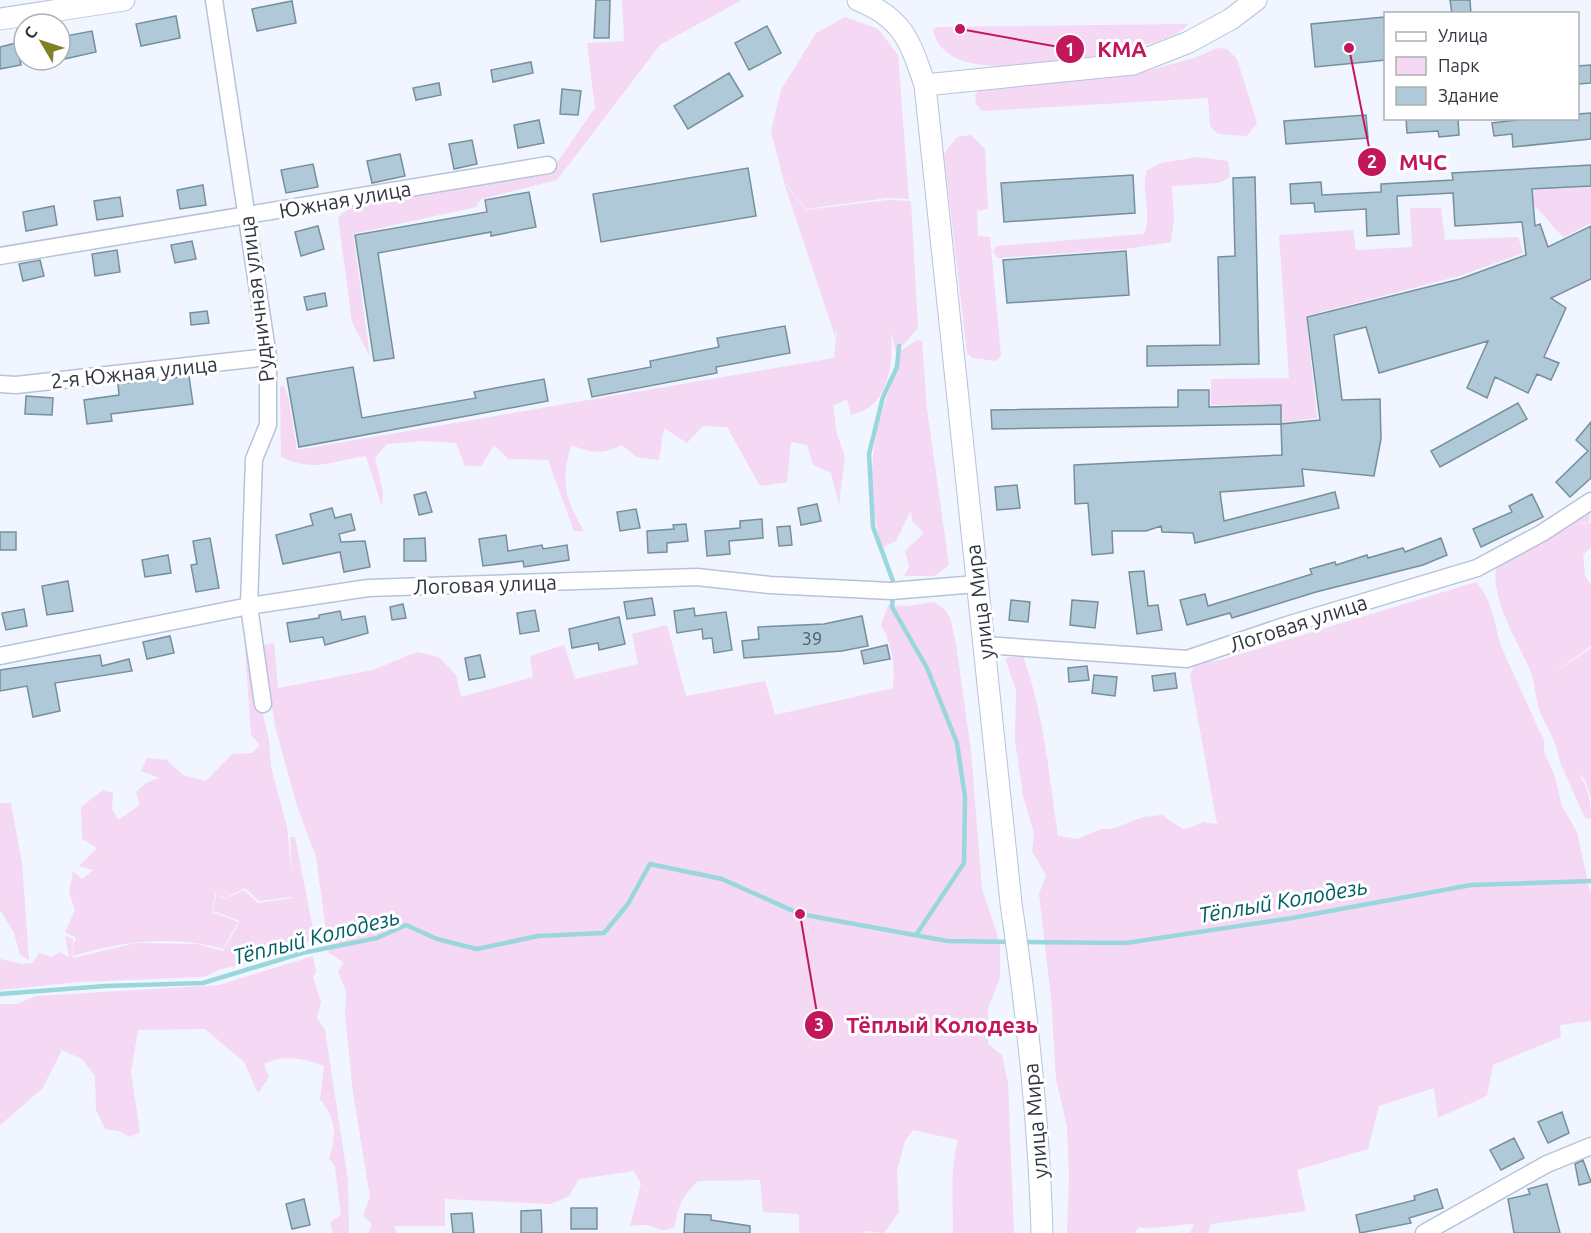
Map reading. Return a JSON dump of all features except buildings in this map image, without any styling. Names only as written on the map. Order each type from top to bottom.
[{"type":"street","points":[[0,19],[124,0]]},
{"type":"street","name":"Рудничная улица","points":[[214,0],[268,357],[268,425],[254,459],[249,606],[263,704]]},
{"type":"street","name":"улица Мира","points":[[858,0],[888,14],[898,25],[911,42],[925,85],[976,584],[1011,903],[1024,994],[1041,1190],[1042,1233]]},
{"type":"street","points":[[925,85],[1133,64],[1189,42],[1231,19],[1256,0]]},
{"type":"street","name":"Южная улица","points":[[0,256],[548,165]]},
{"type":"street","name":"2-я Южная улица","points":[[0,384],[16,385],[268,357]]},
{"type":"street","name":"Логовая улица","points":[[984,645],[1187,659],[1287,625],[1477,568],[1542,533],[1591,501]]},
{"type":"street","name":"Логовая улица","points":[[0,656],[249,606],[368,588],[674,578],[891,591],[976,584]]},
{"type":"street","points":[[1424,1233],[1547,1164],[1591,1146]]},
{"type":"green space","points":[[622,0],[742,0],[660,45],[557,180],[481,199],[476,207],[353,234],[370,357],[352,322],[338,217],[350,208],[551,171],[595,108],[587,43],[624,41]]},
{"type":"green space","points":[[845,17],[878,29],[898,55],[909,199],[887,198],[806,209],[784,182],[771,131],[781,90],[816,33]]},
{"type":"green space","points":[[1188,24],[1176,34],[1127,50],[1064,61],[1009,66],[978,64],[956,58],[942,47],[933,31],[936,27]]},
{"type":"green space","points":[[1217,48],[1227,49],[1237,59],[1257,123],[1247,136],[1218,134],[1210,126],[1208,98],[982,111],[976,104],[975,95],[979,90],[1128,76],[1194,58]]},
{"type":"green space","points":[[971,135],[985,149],[988,209],[977,211],[978,236],[990,237],[1001,355],[996,361],[973,358],[967,353],[944,154],[957,137]]},
{"type":"green space","points":[[1198,157],[1228,161],[1230,177],[1219,183],[1172,186],[1174,218],[1171,242],[1126,249],[998,258],[993,252],[996,246],[1144,234],[1147,219],[1145,178],[1147,170],[1161,163]]},
{"type":"green space","points":[[784,183],[806,210],[888,200],[911,201],[918,328],[896,353],[891,331],[890,369],[881,394],[874,403],[864,411],[851,415],[847,399],[833,406],[837,434],[845,457],[839,505],[831,473],[813,465],[807,445],[791,442],[787,482],[760,486],[727,427],[703,426],[687,443],[664,428],[659,460],[637,457],[622,445],[596,452],[571,445],[566,470],[566,490],[572,509],[584,531],[574,531],[548,460],[508,459],[494,445],[481,466],[465,466],[456,443],[423,441],[387,444],[375,458],[383,492],[382,507],[366,456],[314,465],[293,462],[281,457],[280,388],[283,384],[288,396],[297,450],[834,358],[837,328],[835,336]]},
{"type":"green space","points":[[1591,187],[1591,223],[1564,237],[1534,206],[1477,210],[1487,193]]},
{"type":"green space","points":[[1410,208],[1441,208],[1445,240],[1518,237],[1523,253],[1459,276],[1306,316],[1317,418],[1282,423],[1281,404],[1211,405],[1211,379],[1289,378],[1279,235],[1353,230],[1356,250],[1412,247]]},
{"type":"green space","points":[[917,340],[922,341],[927,409],[949,565],[934,576],[904,576],[909,566],[905,551],[924,533],[912,521],[911,510],[896,541],[882,548],[872,492],[873,454],[880,417],[900,351]]},
{"type":"green space","points":[[1591,507],[1589,522],[1574,525],[1591,522],[1591,547],[1583,555],[1585,576],[1591,585],[1591,646],[1546,678],[1591,648],[1591,797],[1585,780],[1576,771],[1588,793],[1591,819],[1585,818],[1540,713],[1531,672],[1500,603],[1496,575],[1498,563]]},
{"type":"green space","points":[[1476,582],[1487,597],[1503,651],[1544,740],[1544,752],[1555,777],[1562,806],[1577,832],[1591,896],[1591,1021],[1560,1025],[1561,1037],[1493,1065],[1487,1096],[1438,1118],[1434,1088],[1379,1106],[1368,1149],[1297,1170],[1306,1211],[1211,1224],[1208,1233],[1190,1233],[1194,1224],[1139,1227],[1135,1233],[1067,1233],[1069,1178],[1067,1126],[1056,1079],[1051,998],[1039,894],[1046,875],[1032,851],[1034,833],[1023,796],[1015,740],[1016,690],[1005,658],[1023,656],[1030,678],[1045,745],[1058,836],[1078,839],[1101,829],[1112,829],[1143,817],[1162,815],[1184,830],[1204,822],[1217,824],[1190,676],[1195,664],[1221,660]]},
{"type":"green space","points":[[934,602],[945,610],[951,620],[956,644],[971,751],[982,889],[1000,943],[1000,978],[988,1008],[988,1044],[1002,1055],[1008,1083],[1014,1233],[953,1233],[953,1174],[958,1140],[913,1130],[905,1141],[897,1171],[899,1212],[884,1233],[864,1231],[863,1233],[799,1233],[799,1214],[763,1212],[760,1180],[698,1181],[682,1202],[677,1213],[675,1227],[662,1230],[646,1225],[630,1226],[641,1184],[634,1171],[579,1179],[569,1196],[551,1204],[445,1199],[445,1226],[394,1226],[397,1233],[368,1233],[372,1224],[363,1216],[370,1197],[353,1093],[345,1014],[346,991],[338,972],[343,962],[329,953],[316,857],[297,806],[275,726],[263,645],[274,643],[278,688],[373,670],[417,652],[439,657],[456,675],[461,697],[533,677],[530,656],[564,645],[575,679],[638,664],[632,634],[667,625],[686,696],[765,681],[775,715],[893,688],[892,655],[881,625],[888,605],[910,606]]},
{"type":"green space","points":[[244,634],[269,740],[271,767],[287,827],[292,877],[290,837],[295,837],[315,939],[252,963],[221,969],[204,977],[79,982],[0,990],[0,959],[22,964],[32,963],[39,953],[52,957],[60,952],[69,957],[65,936],[73,939],[73,946],[76,938],[65,932],[75,910],[69,892],[73,871],[82,879],[93,870],[79,866],[97,848],[82,839],[81,807],[103,790],[113,793],[112,809],[118,820],[140,805],[136,792],[146,783],[159,778],[141,771],[147,758],[167,760],[183,775],[206,781],[232,754],[252,753],[260,745],[251,735]],"holes":[[[245,888],[259,901],[293,897],[294,891],[293,898],[258,903],[244,890],[225,899],[216,895],[213,911],[240,921],[223,951],[197,944],[138,943],[186,942],[205,945],[223,949],[238,922],[212,912],[215,894],[225,898]],[[134,943],[73,958],[72,946],[74,956]]]},
{"type":"green space","points":[[0,803],[11,803],[22,863],[29,960],[20,955],[14,933],[0,910]]},
{"type":"green space","points":[[313,956],[316,972],[313,977],[321,1002],[317,1018],[325,1030],[348,1181],[349,1233],[333,1233],[330,1222],[341,1215],[335,1167],[329,1158],[334,1127],[320,1099],[324,1066],[317,1063],[286,1058],[264,1064],[269,1077],[258,1093],[244,1062],[205,1029],[138,1030],[131,1072],[140,1132],[130,1137],[119,1131],[105,1129],[96,1110],[95,1076],[82,1059],[62,1050],[42,1089],[0,1125],[0,1004],[17,1004],[36,996],[219,985]]},
{"type":"waterway","points":[[893,587],[893,581],[873,527],[869,454],[883,397],[897,367],[899,346]]},
{"type":"waterway","points":[[893,596],[892,607],[927,668],[957,743],[965,797],[964,863],[916,935]]},
{"type":"waterway","name":"Тёплый Колодезь","points":[[0,994],[106,986],[203,983],[302,953],[377,938],[406,925],[437,939],[477,949],[538,936],[604,933],[628,904],[650,864],[722,879],[800,914],[947,941],[1011,942]]},
{"type":"waterway","name":"Тёплый Колодезь","points":[[1023,942],[1126,943],[1292,918],[1471,885],[1591,881]]},
{"type":"place","name":"КМА","points":[[960,29]]},
{"type":"place","name":"МЧС","points":[[1349,48]]},
{"type":"place","name":"Тёплый Колодезь","points":[[800,914]]}]
